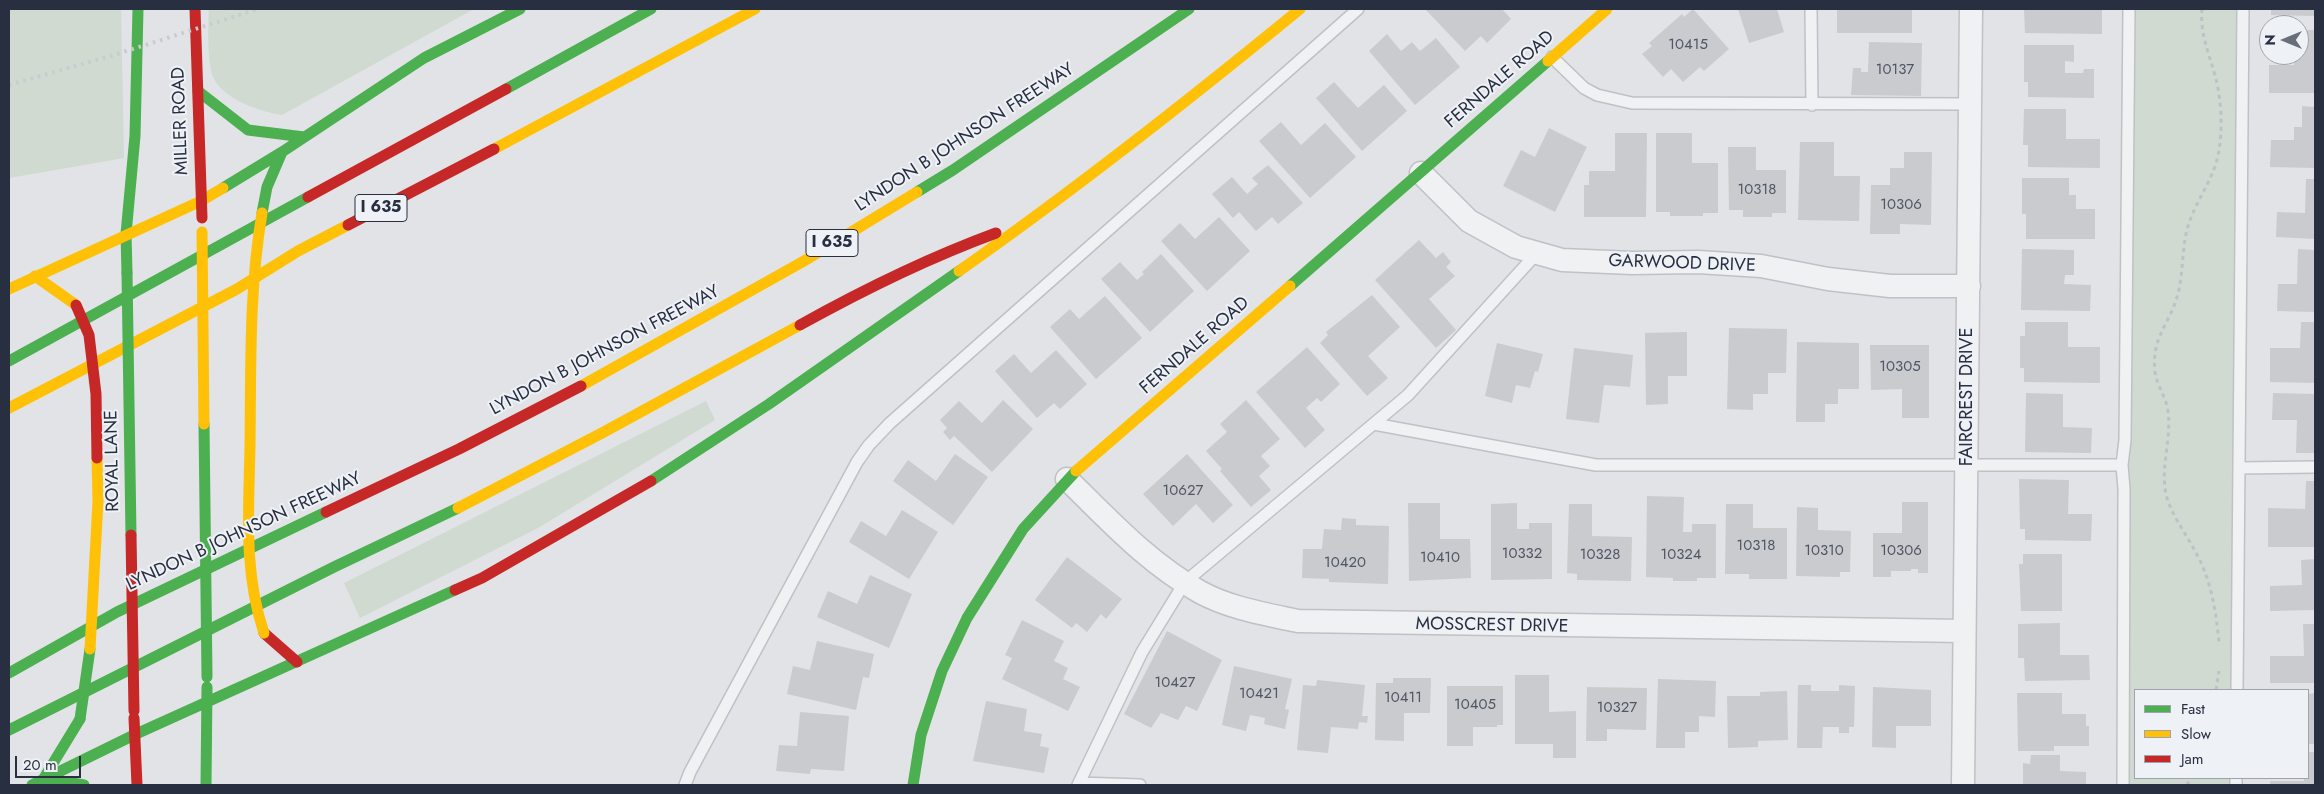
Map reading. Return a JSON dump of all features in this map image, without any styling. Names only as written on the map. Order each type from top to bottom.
[{"type":"main road","name":"ROYAL LANE","points":[[137,785],[134,711],[126,234],[135,136],[138,9]]},
{"type":"main road","name":"MILLER ROAD","points":[[195,9],[202,232],[207,703]]},
{"type":"main road","points":[[9,289],[201,201],[282,152],[424,58],[520,9]]},
{"type":"main road","points":[[9,361],[651,9]]},
{"type":"main road","name":"I 635","points":[[9,408],[237,289],[298,251],[551,119],[755,9]]},
{"type":"main road","name":"LYNDON B JOHNSON FREEWAY","points":[[9,673],[117,612],[459,449],[612,370],[804,261],[953,170],[1156,34],[1189,9]]},
{"type":"main road","points":[[32,785],[136,734],[482,578],[647,484],[769,404],[1032,220],[1234,64],[1300,9]]},
{"type":"main road","name":"FERNDALE ROAD","points":[[913,785],[921,735],[942,671],[967,618],[1023,529],[1067,479],[1421,173],[1607,9]]},
{"type":"main road","points":[[198,91],[248,130],[304,137]]},
{"type":"main road","points":[[282,152],[267,187],[254,254],[251,308],[249,567],[255,610],[264,633],[297,662]]},
{"type":"main road","points":[[9,730],[325,572],[419,528],[602,433],[854,295],[944,252],[1032,220]]},
{"type":"main road","points":[[35,276],[76,304],[89,335],[96,394],[98,501],[90,651],[80,718],[44,778]]},
{"type":"main road","points":[[206,785],[207,703]]},
{"type":"main road","points":[[44,778],[84,785]]},
{"type":"street","name":"FAIRCREST DRIVE","points":[[1963,785],[1971,9]]},
{"type":"street","name":"GARWOOD DRIVE","points":[[1421,173],[1469,221],[1516,247],[1562,260],[1632,263],[1698,262],[1761,266],[1828,278],[1890,286],[1969,286]]},
{"type":"street","name":"MOSSCREST DRIVE","points":[[1067,479],[1148,558],[1201,592],[1240,608],[1298,622],[1964,631]]},
{"type":"lane","points":[[686,785],[690,772],[852,471],[869,445],[905,410],[1358,9]]},
{"type":"lane","points":[[1811,9],[1812,105]]},
{"type":"lane","points":[[2123,785],[2124,489],[2122,466],[2125,440],[2129,9]]},
{"type":"lane","points":[[2237,689],[2243,9]]},
{"type":"lane","points":[[1552,57],[1584,88],[1598,95],[1632,103],[1971,104]]},
{"type":"lane","points":[[1140,785],[1078,784],[1142,652],[1185,582],[1408,395],[1537,253]]},
{"type":"lane","points":[[1374,424],[1596,466],[2122,466]]},
{"type":"lane","points":[[2239,468],[2315,467]]},
{"type":"path","points":[[2202,9],[2202,39],[2218,91],[2220,149],[2215,169],[2189,224],[2184,243],[2177,299],[2160,333],[2155,371],[2168,410],[2169,426],[2164,470],[2167,497],[2172,511],[2204,568],[2214,603],[2219,650]]},
{"type":"path","points":[[2216,689],[2219,664]]},
{"type":"shaded area","points":[[9,9],[121,9],[124,158],[9,178]]},
{"type":"shaded area","points":[[209,9],[474,9],[282,115],[244,104],[226,93],[214,79],[209,55]]},
{"type":"shaded area","points":[[2127,9],[2236,9],[2234,689],[2134,689],[2134,779],[2233,779],[2233,785],[2118,785]]},
{"type":"shaded area","points":[[706,401],[715,420],[538,528],[360,618],[344,583]]},
{"type":"building","points":[[1425,9],[1502,9],[1511,19],[1487,43],[1481,36],[1465,51]]},
{"type":"building","points":[[1693,9],[1729,49],[1704,71],[1700,67],[1683,82],[1671,69],[1663,77],[1642,54],[1652,46],[1649,43],[1682,14],[1684,17]]},
{"type":"building","points":[[1738,9],[1777,9],[1784,32],[1749,43]]},
{"type":"building","points":[[1837,9],[1912,9],[1912,33],[1837,33]]},
{"type":"building","points":[[2024,9],[2102,9],[2102,34],[2025,33]]},
{"type":"building","points":[[2271,9],[2315,9],[2315,16],[2271,15]]},
{"type":"building","points":[[2309,30],[2315,30],[2315,93],[2269,93],[2269,65],[2309,65]]},
{"type":"building","points":[[1387,34],[1401,51],[1412,42],[1420,51],[1436,38],[1460,67],[1415,105],[1369,51]]},
{"type":"building","points":[[1869,42],[1922,43],[1921,96],[1851,95],[1853,68],[1861,68],[1861,72],[1868,72]]},
{"type":"building","points":[[2024,45],[2074,45],[2074,62],[2065,61],[2065,73],[2083,73],[2084,69],[2094,69],[2094,98],[2028,97],[2028,82],[2024,82]]},
{"type":"building","points":[[1334,82],[1358,108],[1384,85],[1407,111],[1362,151],[1316,98]]},
{"type":"building","points":[[2302,106],[2315,107],[2315,168],[2270,167],[2271,140],[2294,140],[2294,127],[2302,127]]},
{"type":"building","points":[[2024,109],[2066,109],[2066,139],[2100,139],[2100,168],[2028,167],[2028,145],[2023,145]]},
{"type":"building","points":[[1281,122],[1301,145],[1325,123],[1356,157],[1310,198],[1259,141]]},
{"type":"building","points":[[1549,128],[1587,147],[1555,212],[1503,186],[1521,150],[1535,157]]},
{"type":"building","points":[[1615,133],[1647,133],[1646,217],[1584,217],[1584,185],[1589,185],[1589,171],[1615,171]]},
{"type":"building","points":[[1656,133],[1692,133],[1692,163],[1718,163],[1718,213],[1703,213],[1703,216],[1670,216],[1670,212],[1656,212]]},
{"type":"building","points":[[1800,142],[1834,142],[1834,176],[1860,176],[1859,221],[1798,220]]},
{"type":"building","points":[[1728,147],[1756,147],[1756,170],[1786,170],[1786,213],[1772,213],[1772,217],[1743,217],[1743,210],[1729,210]]},
{"type":"building","points":[[1904,152],[1932,152],[1931,225],[1900,224],[1900,234],[1870,234],[1871,185],[1890,185],[1890,168],[1904,168]]},
{"type":"building","points":[[1268,165],[1303,203],[1278,224],[1272,217],[1256,231],[1239,212],[1233,218],[1212,194],[1232,177],[1247,194],[1258,184],[1252,178]]},
{"type":"building","points":[[2022,178],[2069,178],[2069,195],[2076,195],[2076,209],[2095,209],[2095,239],[2026,239],[2026,214],[2022,214]]},
{"type":"building","points":[[2306,179],[2315,179],[2315,239],[2276,237],[2277,212],[2305,213]]},
{"type":"building","points":[[1219,217],[1250,251],[1207,291],[1161,241],[1180,223],[1195,239]]},
{"type":"building","points":[[1419,240],[1436,258],[1443,252],[1451,262],[1446,267],[1455,276],[1429,299],[1456,330],[1436,348],[1375,280]]},
{"type":"building","points":[[2022,249],[2074,250],[2074,275],[2065,275],[2064,284],[2091,285],[2090,311],[2021,310]]},
{"type":"building","points":[[2298,249],[2315,250],[2315,312],[2277,311],[2278,284],[2297,284]]},
{"type":"building","points":[[1161,254],[1194,291],[1150,332],[1101,279],[1120,262],[1137,280],[1144,274],[1142,272]]},
{"type":"building","points":[[1372,295],[1400,327],[1368,356],[1388,378],[1367,396],[1320,343],[1328,335],[1326,332]]},
{"type":"building","points":[[1105,296],[1142,338],[1096,379],[1050,327],[1070,309],[1079,319]]},
{"type":"building","points":[[2025,322],[2068,322],[2068,347],[2100,347],[2100,383],[2024,382],[2024,368],[2020,368],[2020,336],[2025,336]]},
{"type":"building","points":[[2301,322],[2315,322],[2315,383],[2270,382],[2270,348],[2300,348]]},
{"type":"building","points":[[1729,328],[1787,329],[1786,373],[1768,373],[1768,394],[1753,394],[1753,410],[1727,409]]},
{"type":"building","points":[[1687,332],[1687,376],[1668,376],[1668,404],[1646,405],[1645,333]]},
{"type":"building","points":[[1797,342],[1859,343],[1859,389],[1838,389],[1838,404],[1825,404],[1825,422],[1796,422]]},
{"type":"building","points":[[1497,343],[1543,354],[1538,372],[1535,371],[1530,388],[1516,385],[1512,403],[1485,396]]},
{"type":"building","points":[[1870,345],[1929,345],[1929,418],[1902,418],[1902,389],[1871,390]]},
{"type":"building","points":[[1307,347],[1340,384],[1321,402],[1317,398],[1306,408],[1325,430],[1305,448],[1256,392]]},
{"type":"building","points":[[1574,348],[1633,355],[1630,387],[1604,385],[1599,423],[1566,419]]},
{"type":"building","points":[[1056,350],[1087,384],[1060,409],[1054,403],[1037,418],[995,371],[1014,354],[1031,373]]},
{"type":"building","points":[[2026,393],[2063,394],[2063,427],[2092,428],[2091,453],[2025,452]]},
{"type":"building","points":[[2273,393],[2315,394],[2315,453],[2296,453],[2297,420],[2272,420]]},
{"type":"building","points":[[1003,400],[1033,429],[992,472],[954,436],[950,440],[943,432],[947,428],[940,420],[959,401],[982,423]]},
{"type":"building","points":[[1246,400],[1280,439],[1261,456],[1270,466],[1259,476],[1271,490],[1251,507],[1220,471],[1222,469],[1206,451],[1227,432],[1220,424]]},
{"type":"building","points":[[955,454],[988,477],[953,525],[893,481],[908,460],[936,481]]},
{"type":"building","points":[[1187,454],[1233,505],[1213,523],[1196,504],[1173,526],[1143,494]]},
{"type":"building","points":[[2019,479],[2069,480],[2068,514],[2092,514],[2091,541],[2025,540],[2025,529],[2020,529]]},
{"type":"building","points":[[2306,481],[2315,481],[2315,547],[2268,547],[2268,508],[2305,509]]},
{"type":"building","points":[[1647,496],[1684,497],[1683,532],[1692,532],[1692,524],[1716,524],[1716,578],[1697,578],[1697,581],[1673,581],[1673,578],[1646,577]]},
{"type":"building","points":[[1902,502],[1928,502],[1928,573],[1918,573],[1918,569],[1911,569],[1911,571],[1891,571],[1891,577],[1873,577],[1873,533],[1902,533]]},
{"type":"building","points":[[1408,503],[1440,503],[1440,539],[1470,539],[1471,578],[1409,581]]},
{"type":"building","points":[[1517,503],[1517,529],[1529,529],[1529,523],[1552,523],[1552,579],[1491,580],[1491,504]]},
{"type":"building","points":[[1569,504],[1592,504],[1592,536],[1632,537],[1631,581],[1577,580],[1577,574],[1567,573]]},
{"type":"building","points":[[1726,504],[1753,504],[1753,528],[1787,528],[1787,579],[1749,579],[1749,574],[1725,574]]},
{"type":"building","points":[[1797,507],[1818,508],[1818,530],[1851,531],[1850,572],[1840,572],[1840,577],[1796,576]]},
{"type":"building","points":[[902,510],[938,532],[909,579],[849,542],[861,521],[886,536]]},
{"type":"building","points":[[1342,518],[1356,519],[1356,525],[1389,526],[1388,584],[1329,582],[1329,579],[1302,578],[1303,549],[1322,549],[1324,529],[1341,530]]},
{"type":"building","points":[[2023,554],[2062,554],[2062,611],[2021,611],[2019,564],[2023,564]]},
{"type":"building","points":[[1067,557],[1122,599],[1106,619],[1101,614],[1087,632],[1076,623],[1072,628],[1035,600]]},
{"type":"building","points":[[2315,559],[2315,610],[2270,611],[2270,586],[2302,585],[2301,560]]},
{"type":"building","points":[[870,575],[912,594],[889,648],[817,617],[828,591],[857,604]]},
{"type":"building","points":[[1022,620],[1064,641],[1054,661],[1068,668],[1063,679],[1080,687],[1068,711],[1002,679],[1012,658],[1005,655]]},
{"type":"building","points":[[2060,623],[2060,655],[2089,655],[2090,680],[2025,681],[2024,658],[2018,658],[2018,624]]},
{"type":"building","points":[[2303,624],[2315,624],[2315,683],[2270,683],[2270,656],[2304,656]]},
{"type":"building","points":[[1167,631],[1222,660],[1197,711],[1186,706],[1178,720],[1161,713],[1151,728],[1124,714]]},
{"type":"building","points":[[817,641],[874,654],[869,678],[863,677],[856,710],[787,694],[793,666],[810,670]]},
{"type":"building","points":[[1234,666],[1292,679],[1285,709],[1289,710],[1285,729],[1264,724],[1265,718],[1250,715],[1246,731],[1222,725]]},
{"type":"building","points":[[1515,675],[1549,675],[1549,712],[1576,711],[1576,758],[1553,758],[1553,744],[1515,744]]},
{"type":"building","points":[[1393,678],[1431,678],[1430,713],[1404,713],[1404,741],[1375,740],[1376,683],[1393,683]]},
{"type":"building","points":[[1658,679],[1716,681],[1715,717],[1699,716],[1699,732],[1685,732],[1685,748],[1656,748]]},
{"type":"building","points":[[1317,680],[1365,685],[1362,716],[1368,716],[1367,723],[1359,722],[1358,729],[1331,727],[1328,753],[1297,750],[1303,685],[1316,686]]},
{"type":"building","points":[[1798,685],[1811,685],[1811,691],[1839,691],[1839,685],[1855,686],[1854,727],[1849,727],[1849,733],[1839,733],[1839,727],[1823,727],[1822,748],[1797,748]]},
{"type":"building","points":[[1447,686],[1503,686],[1503,725],[1497,725],[1497,727],[1473,727],[1473,746],[1447,746]]},
{"type":"building","points":[[1587,687],[1647,688],[1646,730],[1607,729],[1607,741],[1586,741]]},
{"type":"building","points":[[1873,687],[1931,690],[1931,726],[1896,726],[1896,748],[1872,747]]},
{"type":"building","points":[[1787,691],[1788,740],[1758,741],[1758,747],[1728,748],[1727,696],[1760,696],[1760,692]]},
{"type":"building","points":[[2017,693],[2062,693],[2062,714],[2086,714],[2086,726],[2089,726],[2089,746],[2054,746],[2054,751],[2018,751]]},
{"type":"building","points":[[2315,693],[2315,744],[2309,744],[2309,694]]},
{"type":"building","points":[[986,701],[1027,709],[1024,731],[1042,734],[1040,746],[1049,748],[1044,773],[973,761]]},
{"type":"building","points":[[800,712],[849,716],[844,771],[811,769],[810,774],[776,771],[779,745],[797,746]]},
{"type":"building","points":[[2309,752],[2315,752],[2315,785],[2270,785],[2270,781],[2304,781],[2304,779],[2309,779]]},
{"type":"building","points":[[2031,755],[2060,755],[2060,771],[2086,772],[2086,785],[2023,785],[2023,763],[2030,764]]},
{"type":"railway","points":[[9,85],[114,55],[258,9]]},
{"type":"traffic: fast","points":[[127,273],[126,234],[135,136],[138,9]]},
{"type":"traffic: fast","points":[[223,188],[282,152],[424,58],[520,9]]},
{"type":"traffic: fast","points":[[506,89],[651,9]]},
{"type":"traffic: fast","points":[[917,192],[953,170],[1189,9]]},
{"type":"traffic: fast","points":[[1290,286],[1548,61]]},
{"type":"traffic: fast","points":[[198,91],[248,130],[304,137]]},
{"type":"traffic: fast","points":[[262,213],[267,187],[282,152]]},
{"type":"traffic: fast","points":[[9,361],[308,197]]},
{"type":"traffic: fast","points":[[651,481],[769,404],[959,271]]},
{"type":"traffic: fast","points":[[127,273],[131,535]]},
{"type":"traffic: fast","points":[[204,424],[207,677]]},
{"type":"traffic: fast","points":[[913,785],[921,735],[942,671],[967,618],[1023,529],[1076,471]]},
{"type":"traffic: fast","points":[[9,730],[334,567],[458,508]]},
{"type":"traffic: fast","points":[[9,673],[117,612],[326,512]]},
{"type":"traffic: fast","points":[[32,785],[136,734],[455,590]]},
{"type":"traffic: fast","points":[[80,719],[90,649]]},
{"type":"traffic: fast","points":[[206,785],[207,687]]},
{"type":"traffic: fast","points":[[80,719],[44,778],[84,785]]},
{"type":"traffic: slow","points":[[494,149],[755,9]]},
{"type":"traffic: slow","points":[[959,271],[1132,143],[1300,9]]},
{"type":"traffic: slow","points":[[1548,61],[1607,9]]},
{"type":"traffic: slow","points":[[9,289],[201,201],[223,188]]},
{"type":"traffic: slow","points":[[581,386],[804,261],[917,192]]},
{"type":"traffic: slow","points":[[262,213],[253,300],[248,516],[253,586],[257,610],[264,633]]},
{"type":"traffic: slow","points":[[9,408],[237,289],[298,251],[348,225]]},
{"type":"traffic: slow","points":[[202,232],[204,424]]},
{"type":"traffic: slow","points":[[35,276],[76,305]]},
{"type":"traffic: slow","points":[[1076,471],[1290,286]]},
{"type":"traffic: slow","points":[[458,508],[602,433],[800,325]]},
{"type":"traffic: slow","points":[[90,649],[98,501],[97,458]]},
{"type":"traffic: jam","points":[[195,9],[202,218]]},
{"type":"traffic: jam","points":[[308,197],[506,89]]},
{"type":"traffic: jam","points":[[348,225],[494,149]]},
{"type":"traffic: jam","points":[[800,325],[896,275],[996,233]]},
{"type":"traffic: jam","points":[[76,305],[89,335],[96,394],[97,458]]},
{"type":"traffic: jam","points":[[326,512],[459,449],[581,386]]},
{"type":"traffic: jam","points":[[455,590],[482,578],[651,481]]},
{"type":"traffic: jam","points":[[131,535],[134,711]]},
{"type":"traffic: jam","points":[[264,633],[297,662]]},
{"type":"traffic: jam","points":[[134,718],[137,785]]}]
